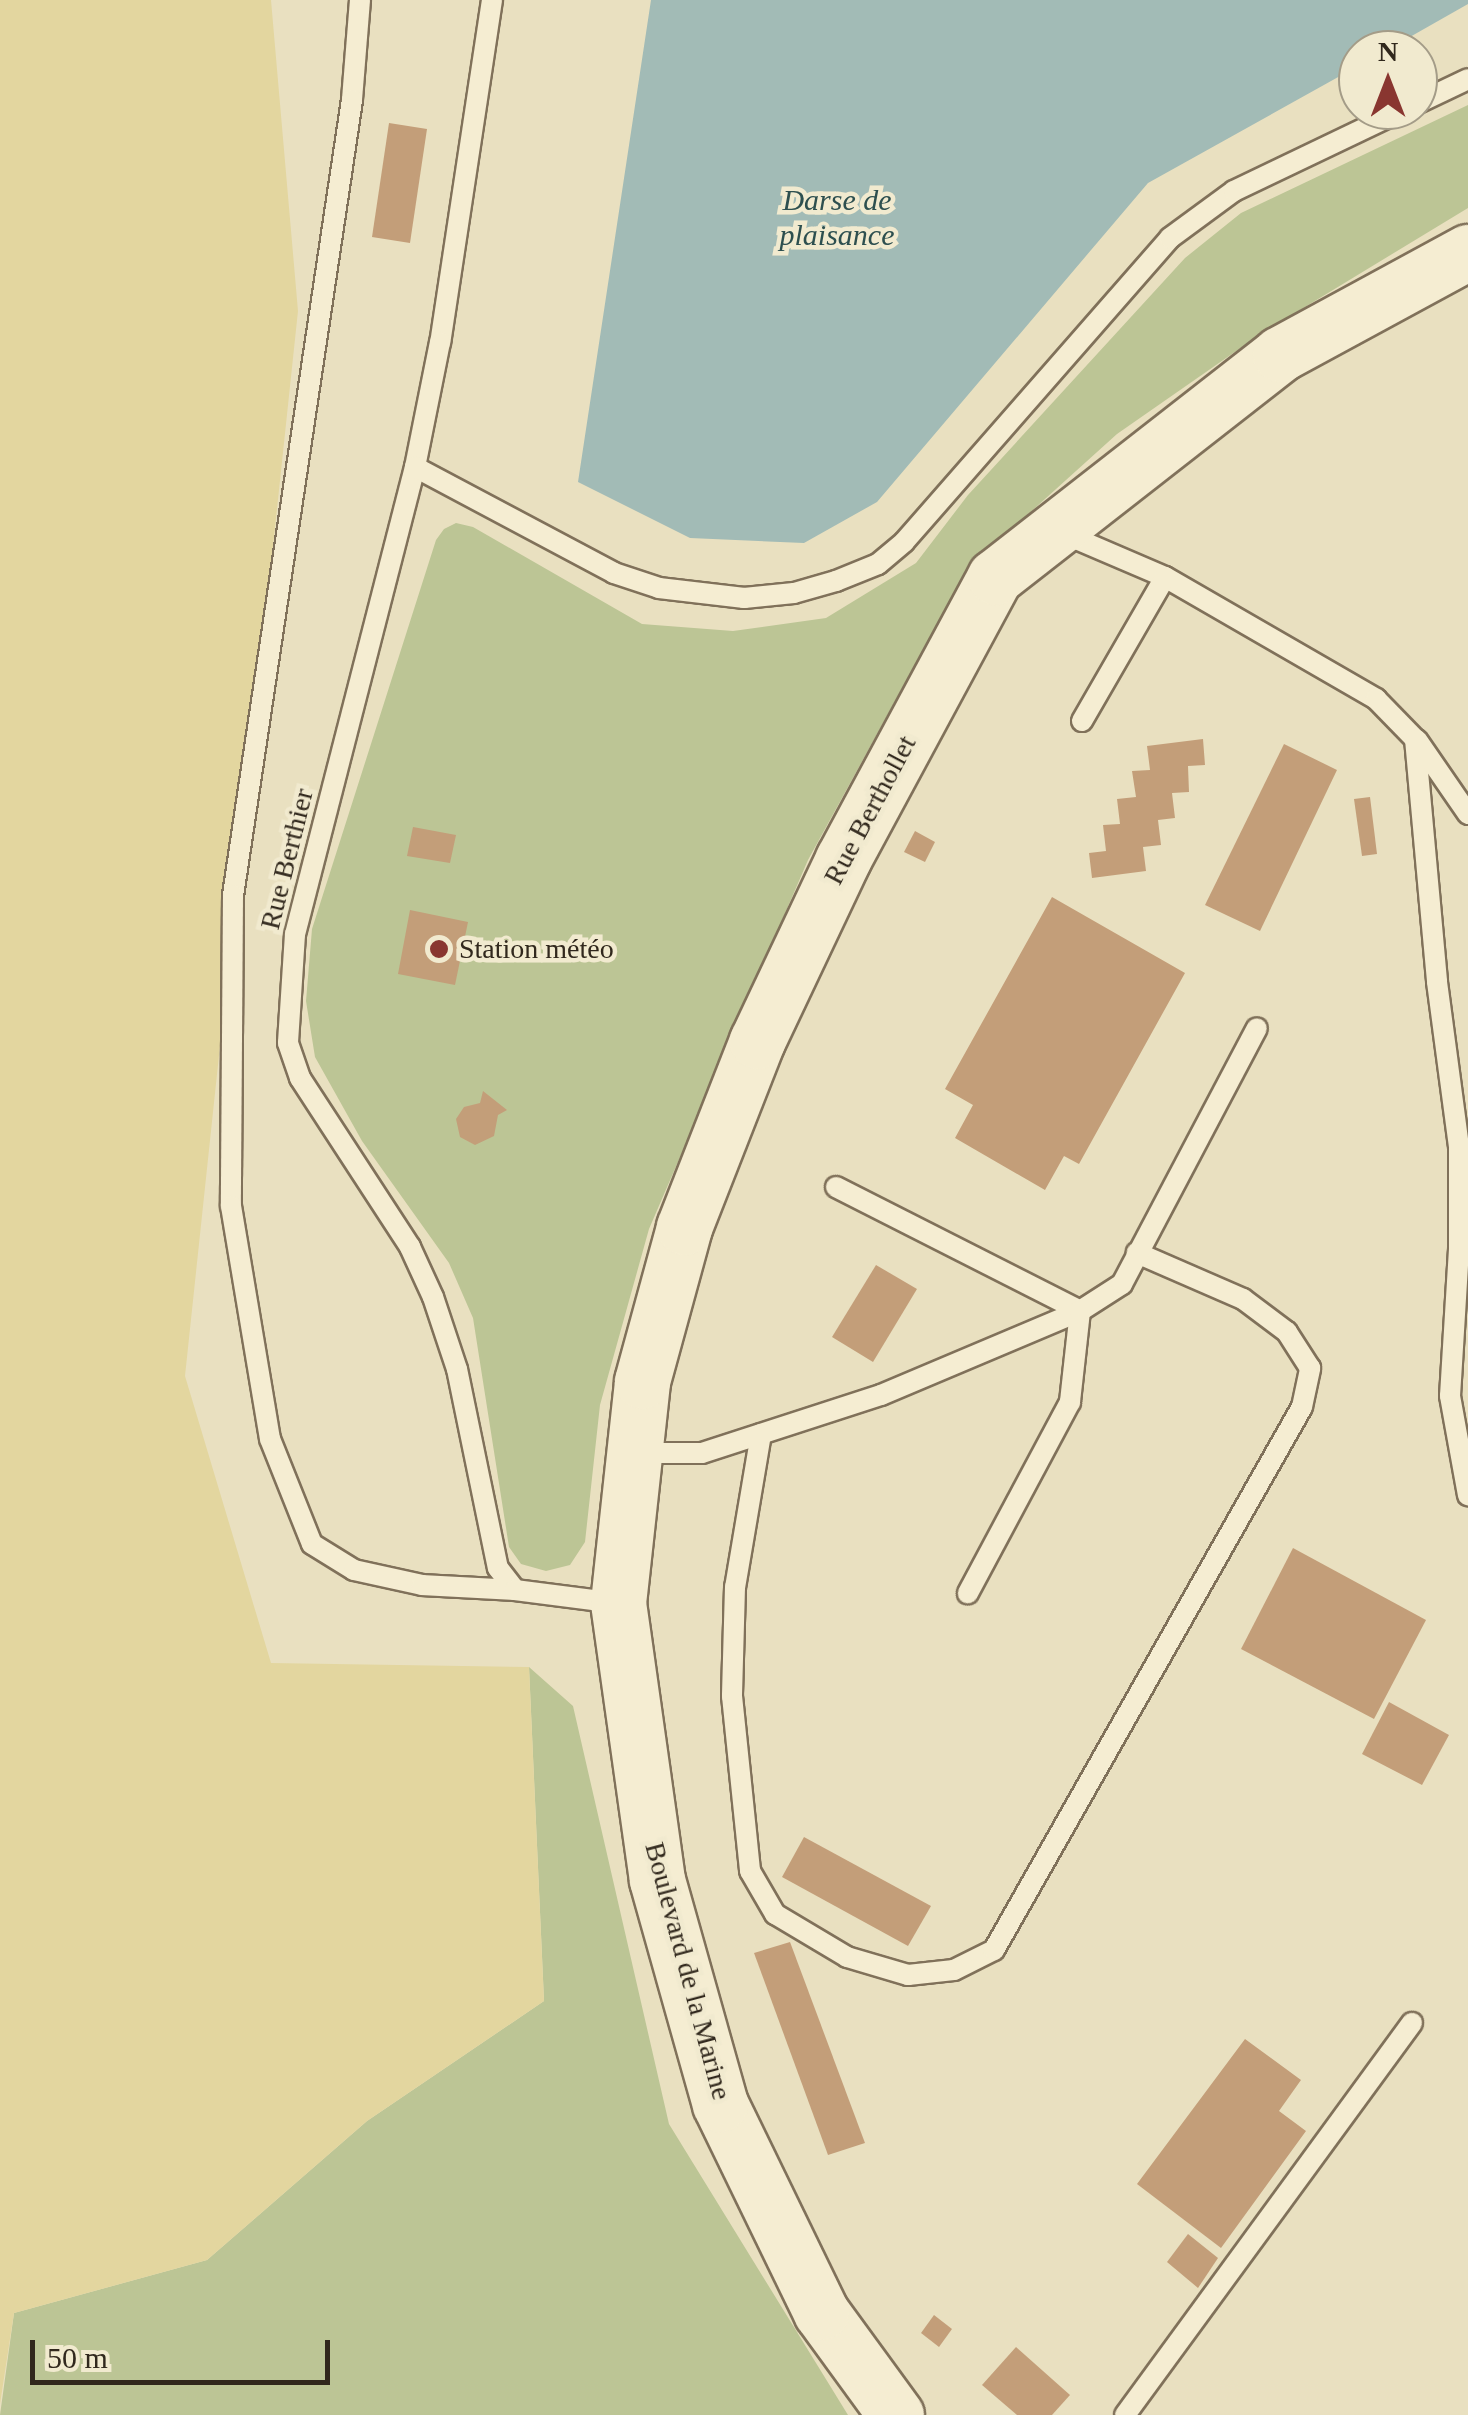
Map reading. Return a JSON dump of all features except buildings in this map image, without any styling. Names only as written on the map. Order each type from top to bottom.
[{"type":"main road","name":"Rue Berthollet","points":[[618,1604],[642,1381],[684,1227],[757,1041],[843,860],[995,577],[1280,354],[1454,267]]},
{"type":"main road","name":"Boulevard de la Marine","points":[[618,1604],[657,1880],[720,2104],[821,2312],[896,2415]]},
{"type":"lane","points":[[360,0],[352,100],[233,895],[231,1206],[270,1439],[312,1544],[354,1570],[422,1585],[515,1590],[618,1604]]},
{"type":"lane","name":"Rue Berthier","points":[[492,0],[440,342],[415,467],[296,934],[288,1043],[300,1078],[410,1247],[433,1297],[457,1369],[498,1568],[515,1590]]},
{"type":"lane","points":[[1438,93],[1468,78]]},
{"type":"lane","points":[[415,467],[614,573],[659,588],[744,598],[794,593],[836,581],[878,564],[904,542],[1170,238],[1234,191],[1361,130]]},
{"type":"lane","points":[[1054,529],[1165,577],[1376,699],[1416,738],[1468,814]]},
{"type":"lane","points":[[1082,721],[1165,577]]},
{"type":"lane","points":[[1416,738],[1437,982],[1463,1147],[1450,1396],[1460,1469],[1468,1495]]},
{"type":"lane","points":[[632,1453],[702,1453],[881,1395],[1080,1311],[1122,1284],[1257,1028]]},
{"type":"lane","points":[[836,1187],[1080,1311]]},
{"type":"lane","points":[[761,1434],[735,1588],[732,1696],[750,1871],[775,1914],[847,1957],[908,1975],[954,1970],[994,1950],[1302,1407],[1310,1368],[1287,1332],[1243,1299],[1137,1254]]},
{"type":"lane","points":[[968,1594],[1070,1402],[1080,1311]]},
{"type":"lane","points":[[1125,2415],[1412,2023]]},
{"type":"green space","points":[[1468,105],[1468,208],[1262,333],[1117,434],[994,545],[946,608],[808,860],[649,1229],[600,1405],[585,1542],[570,1565],[546,1571],[521,1564],[509,1547],[473,1318],[449,1263],[362,1141],[315,1057],[306,1001],[312,929],[436,540],[444,529],[456,523],[473,527],[642,624],[733,631],[826,618],[916,563],[968,495],[1185,258],[1241,213],[1415,130],[1438,130],[1438,119]]},
{"type":"green space","points":[[529,1667],[573,1706],[669,2124],[848,2415],[0,2415],[14,2313],[207,2260],[367,2121],[544,2001]]},
{"type":"sand","points":[[0,0],[271,0],[298,311],[185,1376],[271,1663],[529,1667],[544,2001],[367,2121],[207,2260],[14,2313],[0,2404]]},
{"type":"water","name":"Darse de plaisance","points":[[651,0],[1468,0],[1468,4],[1422,30],[1338,30],[1338,77],[1148,183],[877,502],[804,543],[690,538],[578,482]]},
{"type":"place","name":"Station météo","points":[[439,949]]}]
